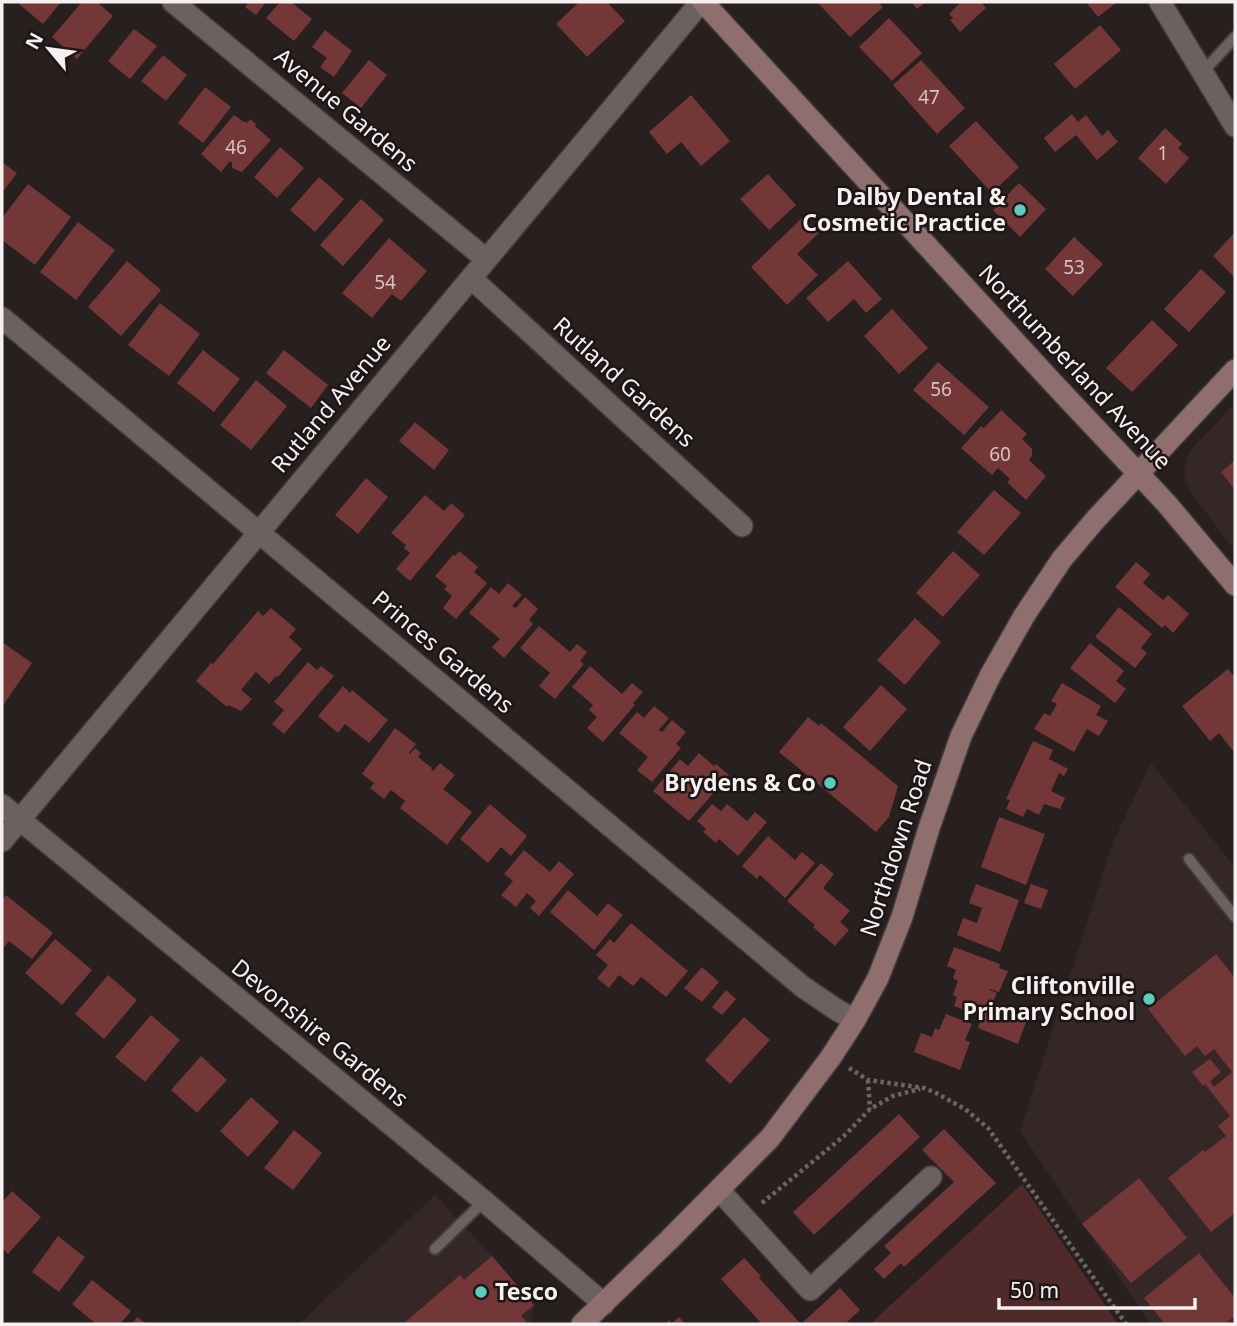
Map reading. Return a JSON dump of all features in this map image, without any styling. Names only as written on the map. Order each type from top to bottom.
[{"type":"main road","name":"Northumberland Avenue","points":[[702,2],[1166,503],[1235,585]]},
{"type":"main road","name":"Northdown Road","points":[[582,1324],[770,1138],[831,1057],[856,1020],[878,978],[902,917],[961,736],[990,676],[1024,616],[1062,559],[1096,519],[1235,370]]},
{"type":"street","name":"Avenue Gardens","points":[[173,2],[486,259]]},
{"type":"street","name":"Rutland Avenue","points":[[2,841],[702,2]]},
{"type":"street","points":[[1160,2],[1235,127]]},
{"type":"street","name":"Rutland Gardens","points":[[471,278],[742,526]]},
{"type":"street","name":"Princes Gardens","points":[[2,318],[803,987],[856,1020]]},
{"type":"street","name":"Devonshire Gardens","points":[[2,804],[484,1201],[604,1304]]},
{"type":"street","points":[[719,1190],[810,1290],[931,1177]]},
{"type":"lane","points":[[1202,74],[1235,37]]},
{"type":"lane","points":[[1189,859],[1235,917]]},
{"type":"lane","points":[[435,1249],[484,1201]]},
{"type":"path","points":[[831,1057],[868,1080],[924,1088],[936,1093],[965,1109],[988,1128],[1126,1324]]},
{"type":"path","points":[[868,1080],[870,1108]]},
{"type":"path","points":[[746,1220],[767,1198],[798,1176],[844,1136],[870,1108],[893,1096],[924,1088]]},
{"type":"shaded area","points":[[1235,403],[1235,551],[1190,491],[1184,470],[1190,451]]},
{"type":"shaded area","name":"Cliftonville Primary School","points":[[1151,763],[1235,867],[1235,1324],[1150,1324],[1020,1131],[1113,842]]},
{"type":"shaded area","points":[[1022,1184],[1118,1324],[870,1324]]},
{"type":"shaded area","points":[[435,1195],[534,1305],[530,1324],[299,1324]]},
{"type":"building","points":[[61,2],[43,24],[19,4]]},
{"type":"building","points":[[82,2],[97,2],[113,16],[77,59],[52,37]]},
{"type":"building","points":[[249,2],[266,2],[256,15],[245,7]]},
{"type":"building","points":[[280,2],[291,2],[312,19],[294,41],[266,18]]},
{"type":"building","points":[[579,2],[607,2],[625,21],[587,57],[556,24]]},
{"type":"building","points":[[817,2],[878,2],[883,7],[850,37]]},
{"type":"building","points":[[911,2],[926,2],[917,9]]},
{"type":"building","points":[[961,2],[981,2],[986,8],[960,32],[950,20],[953,18],[949,14]]},
{"type":"building","points":[[1086,2],[1117,2],[1098,17]]},
{"type":"building","points":[[889,18],[922,53],[892,81],[859,47]]},
{"type":"building","points":[[1100,25],[1121,50],[1075,89],[1054,64]]},
{"type":"building","points":[[134,29],[157,46],[130,79],[108,61]]},
{"type":"building","points":[[325,30],[352,51],[334,77],[320,67],[327,58],[312,47]]},
{"type":"building","points":[[163,55],[187,75],[166,101],[141,81]]},
{"type":"building","points":[[369,60],[387,75],[361,108],[342,93]]},
{"type":"building","points":[[921,60],[965,108],[937,134],[893,85]]},
{"type":"building","points":[[205,87],[231,107],[203,143],[178,123]]},
{"type":"building","points":[[691,95],[730,141],[701,166],[681,142],[667,154],[649,132]]},
{"type":"building","points":[[1072,114],[1078,122],[1086,115],[1102,136],[1108,130],[1118,142],[1097,160],[1076,135],[1055,152],[1044,138]]},
{"type":"building","points":[[234,115],[247,123],[250,119],[271,140],[242,172],[232,168],[230,161],[221,172],[201,154]]},
{"type":"building","points":[[976,121],[1019,167],[992,193],[949,146]]},
{"type":"building","points":[[1165,128],[1182,144],[1178,148],[1189,158],[1166,184],[1138,158]]},
{"type":"building","points":[[280,147],[304,168],[277,198],[254,177]]},
{"type":"building","points":[[2,162],[17,173],[2,193]]},
{"type":"building","points":[[768,174],[796,205],[769,230],[740,199]]},
{"type":"building","points":[[319,177],[344,199],[315,232],[290,210]]},
{"type":"building","name":"Dalby Dental & Cosmetic Practice","points":[[1019,183],[1046,209],[1020,237],[993,210]]},
{"type":"building","points":[[28,184],[71,217],[35,265],[2,240],[2,218]]},
{"type":"building","points":[[361,199],[384,220],[343,266],[320,245]]},
{"type":"building","points":[[803,217],[819,233],[797,254],[818,275],[787,305],[751,267]]},
{"type":"building","points":[[78,222],[115,250],[76,300],[40,272]]},
{"type":"building","points":[[1235,232],[1235,278],[1213,256]]},
{"type":"building","points":[[1074,237],[1103,264],[1073,296],[1045,269]]},
{"type":"building","points":[[389,238],[427,271],[401,301],[392,294],[372,318],[342,293]]},
{"type":"building","points":[[127,261],[161,290],[121,336],[88,307]]},
{"type":"building","points":[[848,261],[882,299],[866,313],[854,299],[828,322],[806,298]]},
{"type":"building","points":[[1201,269],[1226,292],[1189,332],[1164,309]]},
{"type":"building","points":[[160,303],[200,334],[169,376],[128,345]]},
{"type":"building","points":[[892,309],[928,348],[899,374],[864,336]]},
{"type":"building","points":[[1152,320],[1178,345],[1132,392],[1106,368]]},
{"type":"building","points":[[203,350],[240,379],[214,412],[177,383]]},
{"type":"building","points":[[284,350],[328,385],[311,408],[266,373]]},
{"type":"building","points":[[938,362],[989,407],[964,435],[913,390]]},
{"type":"building","points":[[256,380],[287,406],[251,450],[220,425]]},
{"type":"building","points":[[1001,410],[1027,434],[1022,439],[1032,449],[1029,460],[1046,476],[1026,500],[1007,482],[1010,479],[998,468],[992,475],[961,448],[981,426],[984,428]]},
{"type":"building","points":[[415,422],[449,450],[434,470],[399,441]]},
{"type":"building","points":[[1235,460],[1235,490],[1221,472]]},
{"type":"building","points":[[366,478],[388,497],[358,534],[335,515]]},
{"type":"building","points":[[994,490],[1021,513],[984,555],[957,532]]},
{"type":"building","points":[[425,495],[444,511],[451,503],[465,515],[410,581],[396,569],[410,553],[404,548],[406,545],[391,533]]},
{"type":"building","points":[[459,551],[478,567],[474,572],[487,583],[456,619],[443,608],[452,596],[444,589],[447,586],[435,576]]},
{"type":"building","points":[[953,551],[980,575],[943,617],[916,593]]},
{"type":"building","points":[[1136,562],[1150,574],[1143,583],[1163,600],[1168,595],[1189,614],[1173,633],[1165,625],[1162,628],[1115,587]]},
{"type":"building","points":[[508,583],[522,595],[512,606],[516,608],[525,597],[538,609],[529,620],[533,624],[504,658],[492,647],[500,639],[469,613],[491,587],[499,594]]},
{"type":"building","points":[[1119,607],[1152,634],[1141,648],[1147,653],[1135,668],[1095,637]]},
{"type":"building","points":[[271,608],[296,629],[289,637],[302,649],[269,684],[256,672],[241,690],[252,699],[241,711],[228,705],[227,707],[196,681],[258,611],[263,616]]},
{"type":"building","points":[[915,618],[941,642],[905,685],[877,660]]},
{"type":"building","points":[[539,626],[570,652],[577,644],[587,652],[580,661],[584,664],[555,699],[539,686],[550,673],[520,648]]},
{"type":"building","points":[[2,642],[32,663],[2,707]]},
{"type":"building","points":[[1090,643],[1124,671],[1116,681],[1126,689],[1115,703],[1070,668]]},
{"type":"building","points":[[308,662],[317,670],[321,666],[334,676],[284,734],[272,724],[284,710],[274,702]]},
{"type":"building","points":[[590,666],[622,694],[632,683],[643,692],[603,742],[587,728],[597,717],[589,710],[593,705],[572,687]]},
{"type":"building","points":[[1228,669],[1235,677],[1233,751],[1219,733],[1210,741],[1182,706]]},
{"type":"building","points":[[1062,683],[1101,706],[1096,715],[1108,721],[1099,736],[1087,729],[1074,752],[1034,729],[1044,713],[1050,716],[1057,704],[1051,701]]},
{"type":"building","points":[[881,685],[907,709],[870,751],[843,727]]},
{"type":"building","points":[[343,686],[350,693],[352,690],[388,720],[369,743],[345,724],[338,733],[318,716]]},
{"type":"building","points":[[654,706],[669,718],[659,730],[662,732],[672,720],[686,732],[676,744],[681,748],[652,782],[637,770],[648,757],[619,733],[637,712],[644,718]]},
{"type":"building","points":[[808,717],[819,726],[821,723],[898,786],[889,817],[876,832],[779,752]]},
{"type":"building","points":[[395,728],[416,744],[410,754],[415,748],[421,753],[418,757],[433,771],[440,763],[455,775],[443,789],[472,812],[447,845],[400,808],[405,801],[391,790],[384,799],[370,788],[374,783],[362,774]]},
{"type":"building","points":[[1033,741],[1053,750],[1049,759],[1068,769],[1064,776],[1059,773],[1051,791],[1065,798],[1060,809],[1044,804],[1039,815],[1027,809],[1023,817],[1006,809],[1010,800],[1006,799]]},
{"type":"building","points":[[699,753],[729,775],[689,821],[653,791],[680,759],[688,766]]},
{"type":"building","points":[[490,804],[527,836],[511,856],[501,847],[488,863],[460,839]]},
{"type":"building","points":[[712,804],[721,811],[727,804],[747,821],[755,812],[767,822],[738,856],[719,839],[716,843],[703,832],[706,829],[697,821]]},
{"type":"building","points":[[999,817],[1045,834],[1026,885],[981,867]]},
{"type":"building","points":[[768,836],[795,860],[802,852],[815,863],[785,898],[760,875],[757,879],[742,866]]},
{"type":"building","points":[[524,850],[550,872],[559,861],[574,874],[539,916],[530,908],[536,901],[527,893],[516,907],[501,895],[513,881],[504,874]]},
{"type":"building","points":[[821,863],[834,874],[823,888],[850,911],[840,922],[849,930],[835,946],[787,901]]},
{"type":"building","points":[[976,884],[1019,900],[1000,952],[957,935],[963,918],[977,923],[982,908],[969,903]]},
{"type":"building","points":[[1031,884],[1048,890],[1041,909],[1024,903]]},
{"type":"building","points":[[568,890],[597,916],[608,903],[623,915],[594,950],[550,912]]},
{"type":"building","points":[[6,895],[53,933],[32,959],[9,941],[2,950],[2,900]]},
{"type":"building","points":[[631,923],[688,971],[666,997],[641,977],[633,986],[619,975],[609,988],[597,978],[608,965],[596,955],[610,939],[614,943]]},
{"type":"building","points":[[55,939],[92,970],[62,1005],[25,973]]},
{"type":"building","points":[[954,947],[1000,964],[999,968],[1008,971],[999,992],[990,989],[997,993],[991,1006],[985,1004],[980,1016],[954,1006],[957,997],[953,995],[958,981],[953,978],[956,970],[947,966]]},
{"type":"building","points":[[1216,954],[1235,978],[1235,1213],[1211,1232],[1168,1178],[1203,1150],[1205,1152],[1226,1136],[1218,1126],[1230,1116],[1192,1072],[1210,1059],[1221,1072],[1210,1081],[1214,1087],[1232,1072],[1214,1049],[1205,1056],[1197,1046],[1185,1056],[1148,1009]]},
{"type":"building","points":[[702,967],[719,982],[702,1002],[684,988]]},
{"type":"building","points":[[108,975],[137,1000],[104,1039],[75,1014]]},
{"type":"building","points":[[726,990],[736,999],[722,1015],[712,1007]]},
{"type":"building","points":[[985,1007],[1026,1022],[1018,1044],[978,1028]]},
{"type":"building","points":[[946,1014],[972,1024],[965,1040],[970,1042],[960,1070],[914,1052],[921,1033],[932,1037],[935,1028],[939,1030]]},
{"type":"building","points":[[151,1015],[180,1040],[145,1082],[115,1057]]},
{"type":"building","points":[[744,1017],[770,1040],[730,1084],[705,1060]]},
{"type":"building","points":[[201,1056],[227,1080],[197,1113],[171,1090]]},
{"type":"building","points":[[251,1097],[279,1122],[248,1157],[220,1131]]},
{"type":"building","points":[[899,1114],[920,1137],[814,1235],[793,1212]]},
{"type":"building","points":[[944,1129],[996,1183],[904,1267],[901,1263],[884,1279],[874,1269],[891,1253],[884,1246],[954,1182],[922,1150]]},
{"type":"building","points":[[294,1130],[322,1153],[293,1190],[264,1168]]},
{"type":"building","points":[[1139,1178],[1187,1238],[1131,1283],[1082,1224]]},
{"type":"building","points":[[12,1191],[41,1217],[8,1254],[2,1248],[2,1202]]},
{"type":"building","points":[[58,1236],[85,1257],[59,1292],[32,1272]]},
{"type":"building","points":[[1199,1253],[1235,1298],[1235,1316],[1225,1324],[1165,1324],[1144,1298]]},
{"type":"building","name":"Tesco","points":[[492,1256],[534,1305],[521,1316],[526,1321],[523,1324],[403,1324],[460,1275],[464,1280]]},
{"type":"building","points":[[744,1258],[801,1324],[762,1324],[721,1279]]},
{"type":"building","points":[[92,1280],[131,1311],[120,1324],[96,1324],[72,1304]]},
{"type":"building","points":[[840,1288],[860,1310],[845,1324],[801,1324]]},
{"type":"building","points":[[137,1317],[147,1324],[132,1324]]},
{"type":"building","points":[[679,1317],[685,1324],[665,1324],[669,1320],[672,1323]]},
{"type":"place","name":"Dalby Dental & Cosmetic Practice","points":[[1020,210]]},
{"type":"place","name":"Brydens & Co","points":[[830,783]]},
{"type":"place","name":"Cliftonville Primary School","points":[[1149,999]]},
{"type":"place","name":"Tesco","points":[[481,1292]]}]
